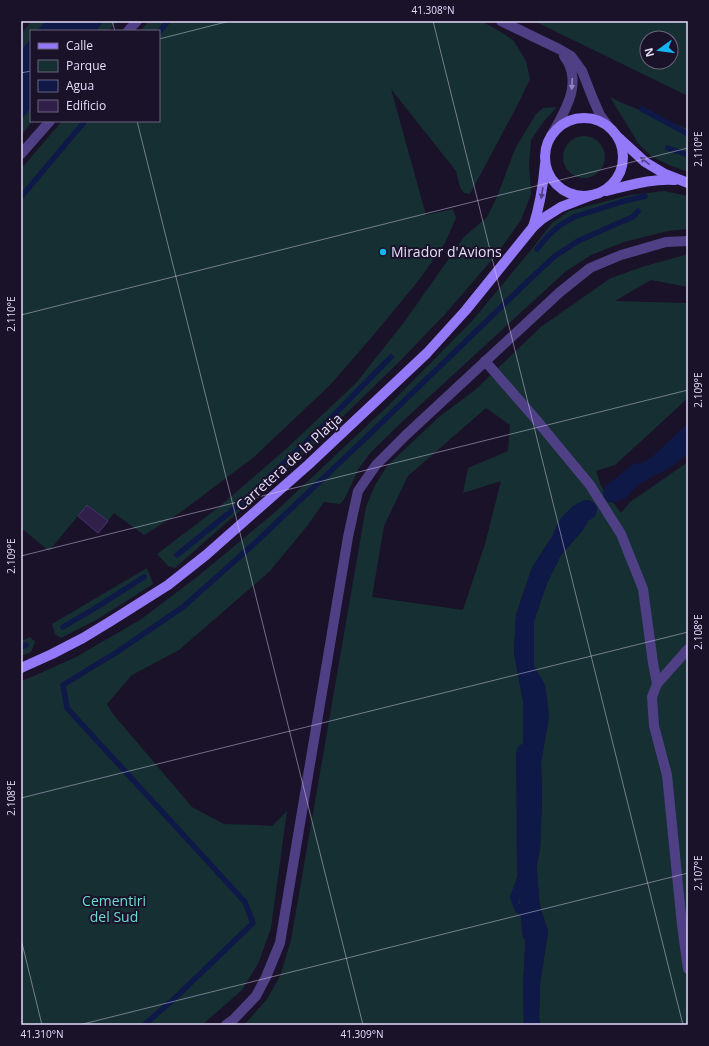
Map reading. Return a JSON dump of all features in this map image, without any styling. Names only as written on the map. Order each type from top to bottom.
[{"type":"street","points":[[129,30],[137,21]]},
{"type":"street","points":[[501,21],[571,56],[582,71],[600,115],[608,127],[645,162],[665,174],[683,182]]},
{"type":"street","points":[[559,49],[568,60],[573,74],[573,88],[566,110],[547,146],[545,158],[547,169],[552,179],[560,188],[581,196],[666,179],[683,182]]},
{"type":"street","points":[[552,136],[559,128],[568,122],[578,119],[589,119],[608,127]]},
{"type":"street","points":[[21,154],[49,122]]},
{"type":"street","points":[[603,191],[612,185],[622,166],[623,155],[621,144],[616,135]]},
{"type":"street","name":"Carretera de la Platja","points":[[533,227],[538,214],[542,193],[545,158]]},
{"type":"street","name":"Carretera de la Platja","points":[[21,668],[52,654],[94,631],[168,585],[206,555],[308,465],[427,353],[466,310],[533,227],[542,219],[561,207],[592,195]]},
{"type":"street","points":[[226,1025],[234,1019],[256,996],[266,977],[280,943],[348,537],[358,491],[376,466],[406,434],[560,292],[590,268],[621,255],[666,242],[688,241]]},
{"type":"street","points":[[485,361],[590,485],[621,534],[644,589],[657,684]]},
{"type":"street","points":[[688,649],[657,684],[652,697],[654,726],[667,775],[682,925],[688,969]]},
{"type":"green space","points":[[32,21],[58,21],[50,30],[30,30],[30,53],[21,65],[21,34]]},
{"type":"green space","points":[[93,21],[117,21],[110,30],[84,30]]},
{"type":"green space","points":[[149,21],[481,21],[514,41],[526,61],[530,79],[470,194],[464,193],[460,187],[456,171],[391,89],[426,215],[453,209],[456,218],[445,243],[419,280],[330,385],[254,457],[181,512],[144,535],[114,513],[108,521],[87,505],[49,551],[21,528],[21,169],[61,122],[160,122],[160,30],[141,30]]},
{"type":"green space","points":[[534,21],[688,21],[688,96]]},
{"type":"green space","points":[[610,97],[688,129],[688,172],[651,156],[638,143]]},
{"type":"green space","points":[[30,98],[30,122],[32,122],[21,135],[21,107]]},
{"type":"green space","points":[[557,107],[544,121],[531,140],[529,165],[531,194],[521,220],[496,255],[446,313],[402,359],[313,446],[175,568],[168,566],[157,554],[219,507],[285,450],[356,383],[405,321],[464,237],[487,217],[497,197],[515,149],[536,114],[543,108]]},
{"type":"green space","points":[[580,136],[588,136],[596,139],[602,145],[605,157],[602,169],[596,175],[588,178],[580,178],[572,175],[566,169],[563,161],[563,153],[566,145],[572,139]]},
{"type":"green space","name":"Cementiri del Sud","points":[[664,191],[688,196],[688,229],[668,231],[624,242],[591,255],[565,272],[371,452],[359,468],[345,498],[340,504],[324,502],[307,526],[270,571],[179,650],[132,675],[107,704],[113,714],[192,807],[224,824],[272,826],[287,811],[271,928],[259,962],[242,990],[202,1025],[21,1025],[21,681],[76,657],[140,620],[197,577],[274,513],[390,404],[473,320],[552,223],[569,211],[630,195]]},
{"type":"green space","points":[[688,255],[688,287],[651,280],[615,301],[688,304],[688,398],[615,465],[596,471],[601,486],[621,513],[630,502],[688,462],[688,1025],[540,1025],[540,984],[548,931],[537,896],[533,906],[525,909],[518,903],[522,882],[533,885],[540,849],[542,796],[541,763],[549,716],[545,685],[534,666],[534,621],[547,583],[561,555],[582,531],[572,511],[551,538],[532,568],[516,615],[514,653],[523,701],[523,739],[529,812],[522,865],[510,897],[524,917],[526,930],[523,987],[524,1025],[244,1025],[267,999],[280,976],[291,940],[366,507],[375,485],[388,465],[440,416],[474,391],[542,326],[611,278],[645,266]],"holes":[[[486,408],[510,425],[508,451],[468,468],[463,493],[501,481],[485,544],[463,610],[372,597],[384,526],[408,476]]]},
{"type":"green space","points":[[147,568],[153,584],[98,619],[61,638],[55,634],[52,624]]},
{"type":"green space","points":[[30,637],[35,642],[31,652],[21,656],[21,641]]},
{"type":"water","points":[[46,21],[104,21],[97,30],[38,30]]},
{"type":"water","points":[[30,40],[30,109],[21,120],[21,50]]},
{"type":"water","points":[[688,423],[688,454],[670,468],[638,484],[624,500],[610,483],[653,456]]},
{"type":"water","points":[[572,511],[579,514],[588,523],[561,555],[547,583],[534,621],[534,666],[545,685],[549,716],[541,763],[542,796],[540,849],[533,885],[522,882],[518,903],[525,909],[533,906],[536,895],[548,931],[540,984],[540,1025],[524,1025],[523,987],[526,930],[524,917],[515,912],[510,897],[522,865],[529,812],[523,739],[523,701],[514,653],[516,615],[532,568],[551,538]]},
{"type":"building","points":[[87,505],[108,521],[98,533],[78,516]]},
{"type":"waterway","points":[[160,31],[168,21]]},
{"type":"waterway","points":[[642,109],[688,134]]},
{"type":"waterway","points":[[21,197],[84,122]]},
{"type":"waterway","points":[[668,148],[688,155]]},
{"type":"waterway","points":[[537,249],[559,226],[574,217],[645,196]]},
{"type":"waterway","points":[[144,1025],[175,998],[253,923],[245,902],[67,708],[63,685],[117,652],[183,607],[256,542],[555,256],[578,241],[633,217],[638,211]]},
{"type":"waterway","points":[[177,555],[245,500],[321,428],[391,357]]},
{"type":"waterway","points":[[613,493],[638,473]]},
{"type":"waterway","points":[[563,536],[569,524],[579,514],[587,510]]},
{"type":"waterway","points":[[63,627],[144,577]]},
{"type":"waterway","points":[[21,647],[26,645]]},
{"type":"waterway","points":[[526,753],[527,869],[532,933]]},
{"type":"place","name":"Mirador d'Avions","points":[[383,252]]}]
